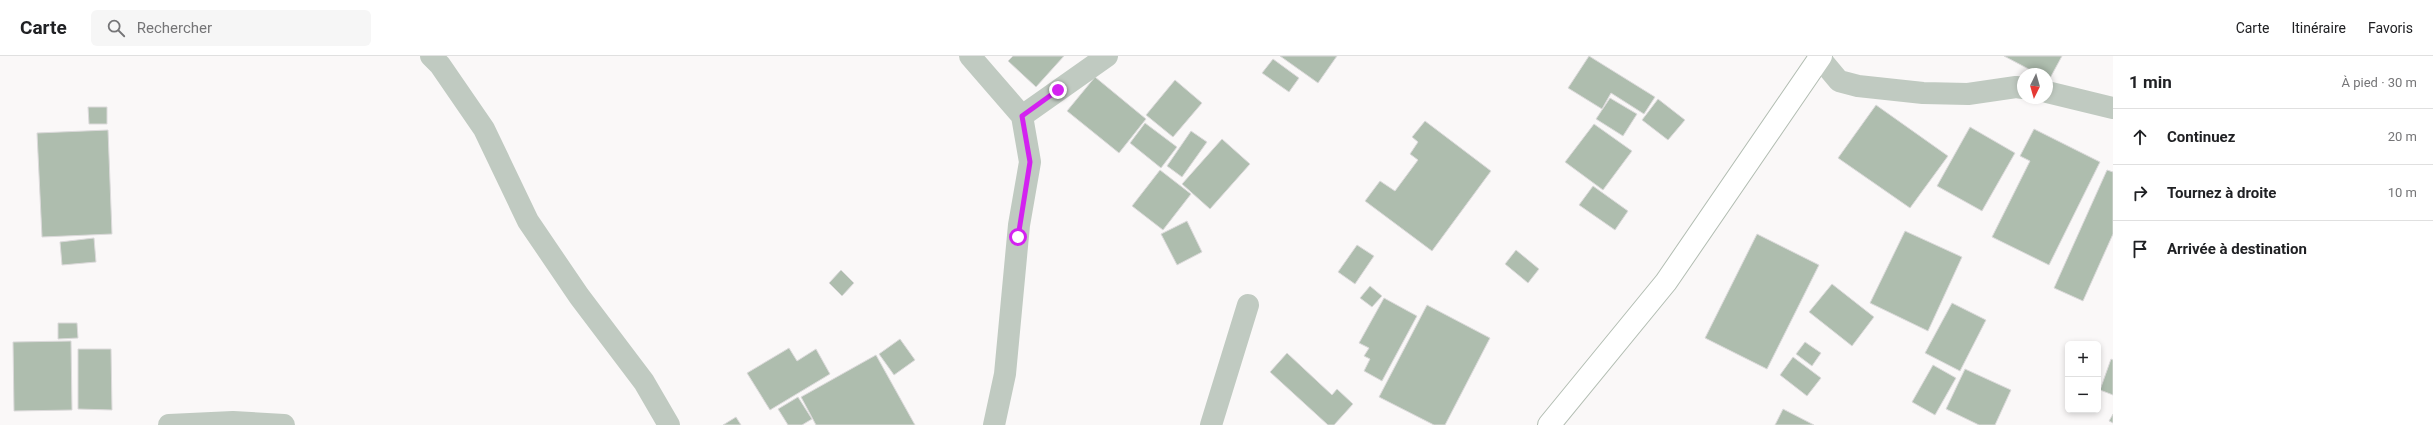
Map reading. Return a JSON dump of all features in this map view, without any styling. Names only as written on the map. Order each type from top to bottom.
[{"type":"main road","points":[[1549,425],[1666,282],[1819,57]]},
{"type":"street","points":[[431,56],[440,65],[484,129],[528,221],[579,296],[644,382],[669,425]]},
{"type":"street","points":[[970,56],[1022,116],[1030,162],[1020,225],[1005,374],[994,425]]},
{"type":"street","points":[[1022,116],[1108,56]]},
{"type":"street","points":[[1819,57],[1839,81],[1858,86],[1923,93],[1968,94],[2017,89]]},
{"type":"street","points":[[2053,93],[2113,108]]},
{"type":"street","points":[[1212,425],[1248,305]]},
{"type":"street","points":[[169,425],[233,422],[284,425]]},
{"type":"building","points":[[1013,56],[1064,56],[1036,87],[1008,61]]},
{"type":"building","points":[[1280,56],[1337,56],[1318,83]]},
{"type":"building","points":[[1589,56],[1655,97],[1644,114],[1611,93],[1602,109],[1568,88]]},
{"type":"building","points":[[2004,56],[2062,56],[2053,73],[2053,68],[2027,68]]},
{"type":"building","points":[[1273,59],[1299,78],[1289,92],[1262,73]]},
{"type":"building","points":[[1095,77],[1146,119],[1119,153],[1067,111]]},
{"type":"building","points":[[1175,80],[1202,103],[1173,137],[1146,115]]},
{"type":"building","points":[[1610,98],[1637,114],[1623,136],[1596,119]]},
{"type":"building","points":[[1658,99],[1685,120],[1668,140],[1642,120]]},
{"type":"building","points":[[1876,105],[1948,156],[1910,208],[1838,158]]},
{"type":"building","points":[[88,107],[107,107],[107,124],[89,124]]},
{"type":"building","points":[[1425,121],[1491,171],[1432,251],[1365,201],[1380,181],[1395,191],[1418,160],[1410,154],[1418,142],[1412,137]]},
{"type":"building","points":[[1145,123],[1177,147],[1161,168],[1130,143]]},
{"type":"building","points":[[1594,124],[1632,151],[1603,190],[1565,162]]},
{"type":"building","points":[[1970,127],[2015,153],[1982,211],[1937,186]]},
{"type":"building","points":[[2034,129],[2100,162],[2049,265],[1992,237],[2030,161],[2020,156]]},
{"type":"building","points":[[108,130],[112,234],[42,237],[37,133]]},
{"type":"building","points":[[1191,131],[1207,142],[1182,177],[1167,166]]},
{"type":"building","points":[[1222,139],[1250,164],[1210,209],[1182,184]]},
{"type":"building","points":[[1160,170],[1191,194],[1163,230],[1132,206]]},
{"type":"building","points":[[2107,170],[2113,172],[2113,234],[2083,301],[2054,288]]},
{"type":"building","points":[[1593,186],[1628,211],[1615,230],[1579,205]]},
{"type":"building","points":[[1187,221],[1202,252],[1177,265],[1161,234]]},
{"type":"building","points":[[1905,231],[1962,257],[1928,331],[1870,303]]},
{"type":"building","points":[[1757,234],[1819,265],[1767,369],[1705,338]]},
{"type":"building","points":[[94,238],[96,262],[62,265],[60,242]]},
{"type":"building","points":[[1357,245],[1374,256],[1355,284],[1338,272]]},
{"type":"building","points":[[1516,250],[1539,269],[1528,283],[1505,264]]},
{"type":"building","points":[[841,270],[854,283],[842,296],[829,283]]},
{"type":"building","points":[[1832,284],[1874,317],[1852,346],[1809,312]]},
{"type":"building","points":[[1370,286],[1382,296],[1372,307],[1360,298]]},
{"type":"building","points":[[1384,298],[1417,316],[1382,381],[1364,371],[1370,359],[1364,356],[1369,348],[1359,343]]},
{"type":"building","points":[[1952,303],[1986,320],[1960,371],[1925,353]]},
{"type":"building","points":[[1427,305],[1490,338],[1445,425],[1434,425],[1379,397]]},
{"type":"building","points":[[58,323],[77,323],[78,338],[58,339]]},
{"type":"building","points":[[900,339],[915,360],[894,375],[879,354]]},
{"type":"building","points":[[71,341],[72,410],[14,411],[13,342]]},
{"type":"building","points":[[1805,342],[1821,353],[1812,366],[1796,354]]},
{"type":"building","points":[[789,348],[797,361],[816,349],[830,374],[770,410],[747,373]]},
{"type":"building","points":[[78,349],[111,349],[112,410],[78,409]]},
{"type":"building","points":[[1287,353],[1332,395],[1337,389],[1353,404],[1334,425],[1328,425],[1270,372]]},
{"type":"building","points":[[876,355],[915,425],[816,425],[801,397]]},
{"type":"building","points":[[1793,357],[1821,378],[1807,396],[1780,375]]},
{"type":"building","points":[[2111,359],[2113,360],[2113,395],[2101,390]]},
{"type":"building","points":[[1933,365],[1956,378],[1935,415],[1912,402]]},
{"type":"building","points":[[1965,369],[2011,390],[1995,425],[1979,425],[1946,409]]},
{"type":"building","points":[[798,397],[812,419],[802,425],[788,425],[778,409]]},
{"type":"building","points":[[1783,409],[1814,425],[1775,425]]},
{"type":"building","points":[[2113,414],[2113,423],[2109,421]]},
{"type":"building","points":[[736,417],[741,425],[723,425]]},
{"type":"route","points":[[1018,237],[1030,162],[1022,116],[1058,90]]}]
